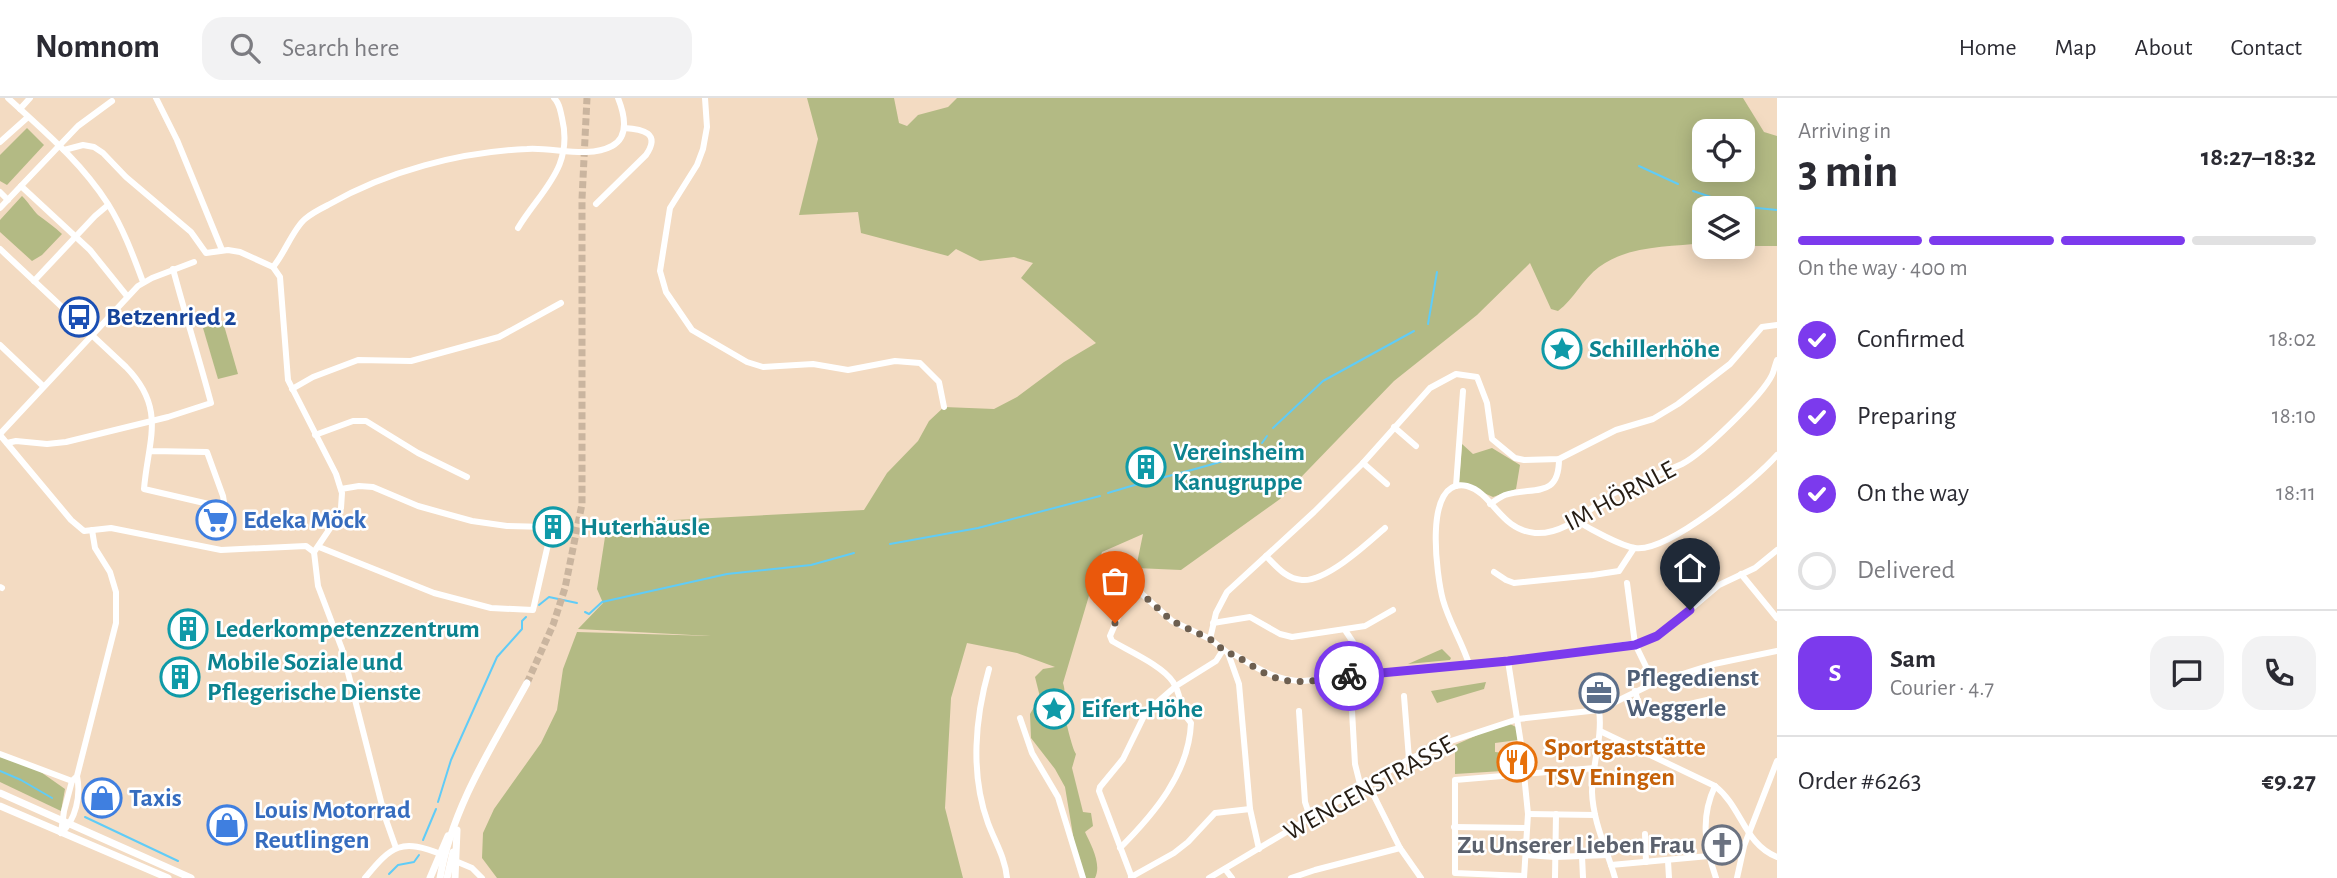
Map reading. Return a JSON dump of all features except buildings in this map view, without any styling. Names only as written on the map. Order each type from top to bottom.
[{"type":"main road","points":[[440,878],[446,852],[482,763],[527,683]]},
{"type":"main road","points":[[0,793],[191,878]]},
{"type":"main road","points":[[0,806],[168,878]]},
{"type":"main road","points":[[455,878],[459,817]]},
{"type":"main road","points":[[430,878],[459,817]]},
{"type":"main road","points":[[447,878],[456,841]]},
{"type":"street","points":[[8,98],[62,148],[108,205],[127,241],[143,282]]},
{"type":"street","points":[[20,109],[30,98]]},
{"type":"street","points":[[156,98],[177,140],[222,250]]},
{"type":"street","points":[[518,228],[554,178],[564,150],[565,129],[559,103],[554,98]]},
{"type":"street","points":[[273,267],[304,219],[369,184],[431,165],[477,155],[526,149],[606,149],[617,142],[624,128],[618,98]]},
{"type":"street","points":[[705,98],[707,127],[704,149],[670,208],[661,264],[664,289],[689,327],[747,362],[764,367],[813,364],[848,370],[895,361],[920,363],[939,382],[944,407]]},
{"type":"street","points":[[0,208],[62,148],[87,118],[112,102]]},
{"type":"street","points":[[0,142],[28,117]]},
{"type":"street","points":[[596,204],[642,159],[651,146],[647,132],[624,128]]},
{"type":"street","points":[[62,148],[83,145],[98,149],[125,177],[191,232],[204,251],[240,252],[273,267],[279,274],[288,377],[341,489],[339,513],[316,550],[318,586],[342,649],[385,817],[396,848]]},
{"type":"street","points":[[21,186],[90,250],[127,296]]},
{"type":"street","points":[[0,192],[8,200]]},
{"type":"street","points":[[34,281],[108,205]]},
{"type":"street","points":[[0,250],[138,379],[149,401],[153,420],[143,488],[145,491],[213,505],[224,502],[207,452],[150,451]]},
{"type":"street","points":[[194,262],[143,282],[127,296],[0,434],[76,527],[84,531],[111,528],[214,549],[306,546],[434,593],[491,608],[533,610],[549,540],[547,527],[472,522],[427,509],[373,487],[341,489]]},
{"type":"street","points":[[6,443],[66,442],[211,403],[173,269]]},
{"type":"street","points":[[292,389],[313,377],[358,360],[411,361],[493,339],[561,303]]},
{"type":"street","points":[[539,314],[544,323]]},
{"type":"street","points":[[1210,639],[1220,602],[1227,592],[1363,463],[1430,388],[1456,374],[1477,377],[1487,402],[1492,439],[1515,458],[1559,459],[1616,430],[1653,419],[1678,404],[1730,364],[1762,327],[1777,325]]},
{"type":"street","points":[[0,345],[43,386]]},
{"type":"street","name":"IM HÖRNLE","points":[[1456,486],[1477,490],[1503,519],[1521,530],[1550,532],[1577,521],[1610,496],[1684,463],[1755,400],[1772,376],[1777,360]]},
{"type":"street","points":[[1463,391],[1456,486],[1445,494],[1440,505],[1436,558],[1443,600],[1469,664]]},
{"type":"street","points":[[315,435],[353,421],[366,421],[441,465],[467,477]]},
{"type":"street","points":[[1394,427],[1416,446]]},
{"type":"street","points":[[1577,521],[1634,548],[1646,548],[1677,535],[1705,517],[1763,471],[1777,455]]},
{"type":"street","points":[[441,465],[446,456]]},
{"type":"street","points":[[1490,504],[1504,495],[1547,489],[1555,481],[1559,459]]},
{"type":"street","points":[[1363,463],[1387,484]]},
{"type":"street","points":[[1266,556],[1283,573],[1302,580],[1320,576],[1385,528]]},
{"type":"street","points":[[61,833],[116,623],[116,592],[110,572],[96,548],[92,530]]},
{"type":"street","points":[[1494,572],[1514,583],[1593,575],[1619,570],[1634,548]]},
{"type":"street","points":[[1120,848],[1163,800],[1185,760],[1191,740],[1192,723],[1182,712],[1176,686],[1168,674],[1112,641],[1110,636],[1132,585],[1172,621],[1210,639],[1225,651],[1263,672],[1288,681],[1508,661],[1635,645],[1666,630],[1719,585],[1762,563],[1777,550]]},
{"type":"street","points":[[1741,574],[1777,618]]},
{"type":"street","points":[[1627,583],[1635,645],[1654,683]]},
{"type":"street","points":[[1213,622],[1250,617],[1280,634],[1292,637],[1365,626],[1393,610]]},
{"type":"street","points":[[1345,630],[1374,674]]},
{"type":"street","points":[[1225,651],[1216,661],[1176,686],[1146,712],[1130,749],[1099,791],[1132,877],[1181,847],[1215,813],[1250,808]]},
{"type":"street","points":[[1225,651],[1239,684],[1250,808],[1259,849]]},
{"type":"street","name":"WENGENSTRASSE","points":[[1209,878],[1409,759],[1471,733],[1518,719],[1599,710],[1654,683],[1714,664],[1777,651]]},
{"type":"street","points":[[1508,661],[1525,773],[1528,814],[1524,877],[1455,873],[1455,780],[1525,773],[1595,768]]},
{"type":"street","points":[[989,669],[979,715],[977,763],[983,806],[1005,863],[1007,878]]},
{"type":"street","points":[[1635,691],[1642,715],[1707,700]]},
{"type":"street","points":[[1404,696],[1409,759]]},
{"type":"street","points":[[1599,710],[1600,731],[1592,791],[1595,815],[1615,878]]},
{"type":"street","points":[[1299,711],[1305,802],[1310,817]]},
{"type":"street","points":[[1352,711],[1355,764],[1361,788]]},
{"type":"street","points":[[1020,718],[1032,753],[1058,797],[1083,878]]},
{"type":"street","points":[[1600,731],[1715,786],[1726,796],[1756,845],[1777,857]]},
{"type":"street","points":[[0,754],[74,778]]},
{"type":"street","points":[[1737,878],[1749,832],[1777,761]]},
{"type":"street","points":[[61,833],[70,825],[74,815],[78,790],[74,778]]},
{"type":"street","points":[[1368,784],[1400,848],[1420,878]]},
{"type":"street","points":[[1715,786],[1706,812],[1705,842],[1716,878]]},
{"type":"street","points":[[1528,814],[1595,815]]},
{"type":"street","points":[[1555,878],[1556,814]]},
{"type":"street","points":[[1454,827],[1527,828]]},
{"type":"street","points":[[1645,834],[1646,862]]},
{"type":"street","points":[[365,878],[382,857],[396,848],[413,845],[424,847],[472,868],[482,878]]},
{"type":"street","points":[[1291,878],[1400,848]]},
{"type":"street","points":[[1526,855],[1608,855]]},
{"type":"street","points":[[1582,856],[1583,878]]},
{"type":"street","points":[[1611,864],[1709,856]]},
{"type":"street","points":[[1668,861],[1668,878]]},
{"type":"street","points":[[1225,869],[1232,878]]},
{"type":"green space","points":[[807,98],[894,98],[899,123],[907,126],[918,115],[948,107],[957,98],[1743,98],[1764,132],[1777,136],[1777,246],[1755,246],[1755,196],[1692,196],[1692,244],[1650,248],[1611,260],[1593,272],[1558,311],[1551,309],[1530,263],[1477,315],[1394,381],[1280,499],[1181,570],[1136,568],[1143,534],[1102,552],[1063,683],[1064,711],[1076,754],[1072,768],[1083,812],[1091,813],[1093,826],[1085,832],[1096,861],[1095,878],[1084,878],[1074,841],[1065,787],[1031,738],[1030,714],[1040,697],[1035,677],[1043,669],[1055,667],[1017,653],[967,643],[951,698],[945,808],[963,878],[497,878],[482,858],[483,833],[494,809],[541,743],[557,710],[563,669],[577,632],[711,636],[578,629],[603,603],[597,589],[605,537],[617,523],[864,510],[887,473],[918,441],[929,421],[944,407],[994,409],[1017,397],[1064,362],[1096,343],[1021,278],[1033,263],[1014,257],[980,261],[956,249],[948,256],[861,233],[858,212],[799,215],[818,139]]},
{"type":"green space","points":[[27,128],[44,145],[7,185],[0,181],[0,155]]},
{"type":"green space","points":[[22,196],[38,215],[62,234],[42,255],[32,261],[0,232],[0,220]]},
{"type":"green space","points":[[223,322],[238,374],[218,379],[203,328]]},
{"type":"green space","points":[[1462,444],[1473,454],[1492,448],[1520,465],[1516,489],[1493,497],[1459,482]]},
{"type":"green space","points":[[1442,649],[1450,660],[1408,664]]},
{"type":"green space","points":[[1486,682],[1484,689],[1437,703],[1431,691]]},
{"type":"green space","points":[[1510,724],[1516,727],[1518,740],[1495,743],[1495,752],[1505,753],[1506,769],[1518,770],[1455,774],[1455,745]]},
{"type":"green space","points":[[0,754],[28,763],[65,789],[61,811],[0,782]]},
{"type":"waterway","points":[[1639,166],[1678,184]]},
{"type":"waterway","points":[[1693,191],[1738,206],[1777,210]]},
{"type":"waterway","points":[[1428,324],[1437,272]]},
{"type":"waterway","points":[[1273,428],[1323,381],[1414,331]]},
{"type":"waterway","points":[[1262,443],[1267,436]]},
{"type":"waterway","points":[[1108,493],[1255,450]]},
{"type":"waterway","points":[[890,544],[978,528],[1100,496]]},
{"type":"waterway","points":[[585,612],[589,614],[602,602],[727,574],[811,565],[854,553]]},
{"type":"waterway","points":[[539,605],[549,597],[577,603]]},
{"type":"waterway","points":[[438,802],[451,760],[497,657],[522,629],[522,621],[526,617]]},
{"type":"waterway","points":[[0,771],[52,798]]},
{"type":"waterway","points":[[423,840],[436,809]]},
{"type":"waterway","points":[[85,817],[178,861]]},
{"type":"waterway","points":[[389,874],[398,865],[414,862],[419,855]]},
{"type":"tunnel","points":[[527,683],[553,625],[565,588],[582,504],[582,199],[587,98]]},
{"type":"way so far","points":[[1115,623],[1132,585],[1172,621],[1210,639],[1227,653],[1276,678],[1303,681],[1349,676]]},
{"type":"place","name":"Betzenried 2","points":[[79,317]]},
{"type":"place","name":"Schillerhöhe","points":[[1562,349]]},
{"type":"place","name":"Vereinsheim Kanugruppe","points":[[1146,467]]},
{"type":"place","name":"Edeka Möck","points":[[216,520]]},
{"type":"place","name":"Huterhäusle","points":[[553,527]]},
{"type":"place","name":"Lederkompetenzzentrum","points":[[188,629]]},
{"type":"place","name":"Mobile Soziale und Pflegerische Dienste","points":[[180,677]]},
{"type":"place","name":"Pflegedienst Weggerle","points":[[1599,693]]},
{"type":"place","name":"Eifert-Höhe","points":[[1054,709]]},
{"type":"place","name":"Sportgaststätte TSV Eningen","points":[[1517,762]]},
{"type":"place","name":"Taxis","points":[[102,798]]},
{"type":"place","name":"Louis Motorrad Reutlingen","points":[[227,825]]},
{"type":"place","name":"Zu Unserer Lieben Frau","points":[[1722,845]]},
{"type":"route","points":[[1349,676],[1508,661],[1635,645],[1657,636],[1690,610]]}]
